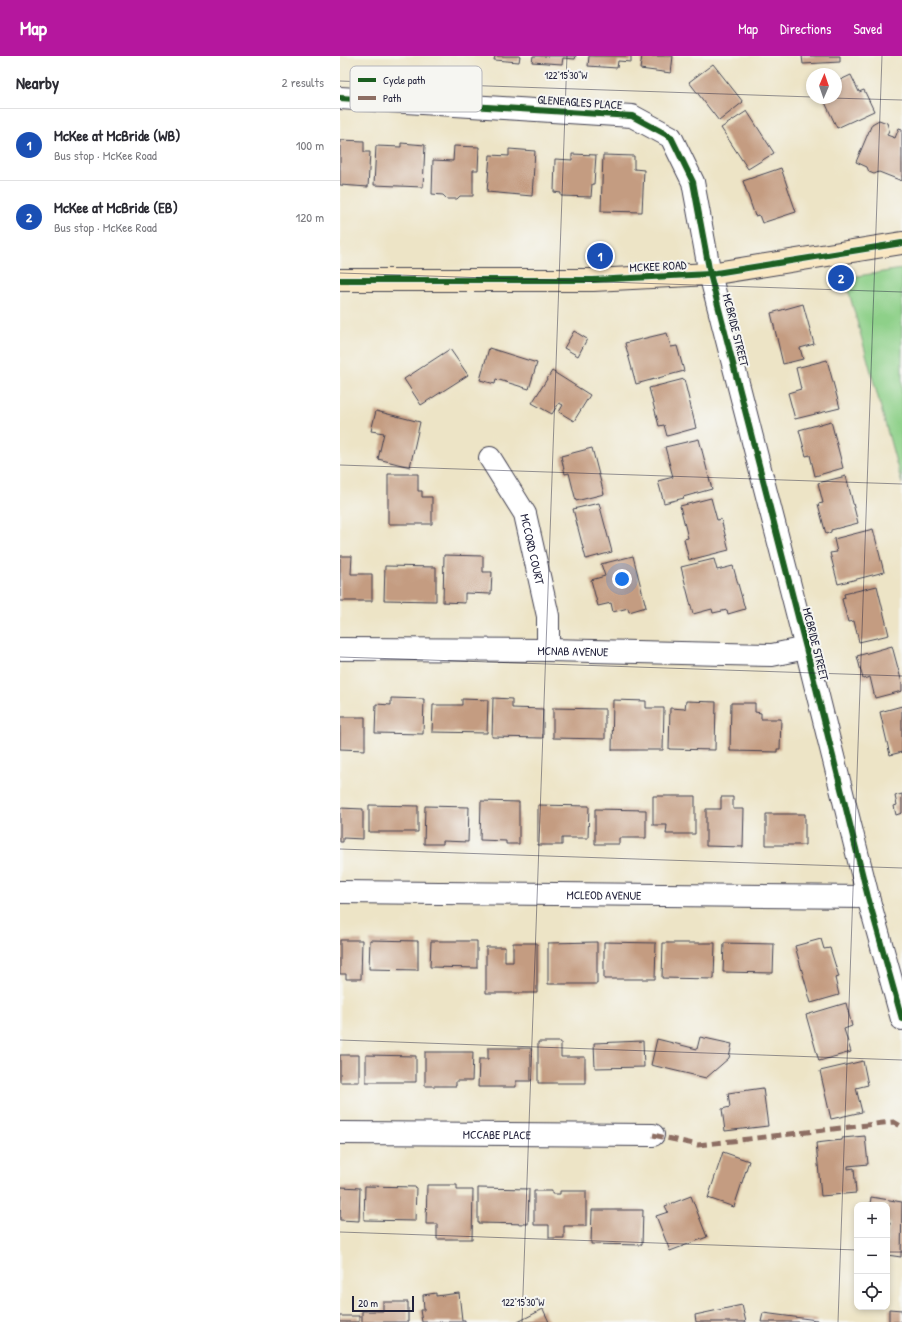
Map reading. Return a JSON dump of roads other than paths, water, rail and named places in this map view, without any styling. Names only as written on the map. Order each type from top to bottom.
[{"type":"street","name":"GLENEAGLES PLACE","points":[[340,98],[350,99]]},
{"type":"street","name":"GLENEAGLES PLACE","points":[[482,107],[632,116],[672,137],[693,182],[710,274]]},
{"type":"street","name":"MCKEE ROAD","points":[[340,280],[593,280],[710,274],[902,243]]},
{"type":"street","name":"MCBRIDE STREET","points":[[710,274],[868,897],[902,1019]]},
{"type":"street","name":"MCCORD COURT","points":[[490,458],[525,514],[548,616],[548,650]]},
{"type":"street","name":"MCNAB AVENUE","points":[[340,649],[548,650],[772,655],[806,648]]},
{"type":"street","name":"MCLEOD AVENUE","points":[[340,892],[868,897]]},
{"type":"street","name":"MCCABE PLACE","points":[[340,1133],[653,1135]]},
{"type":"place","name":"McKee at McBride (WB)","points":[[600,256]]},
{"type":"place","name":"McKee at McBride (EB)","points":[[841,278]]}]
